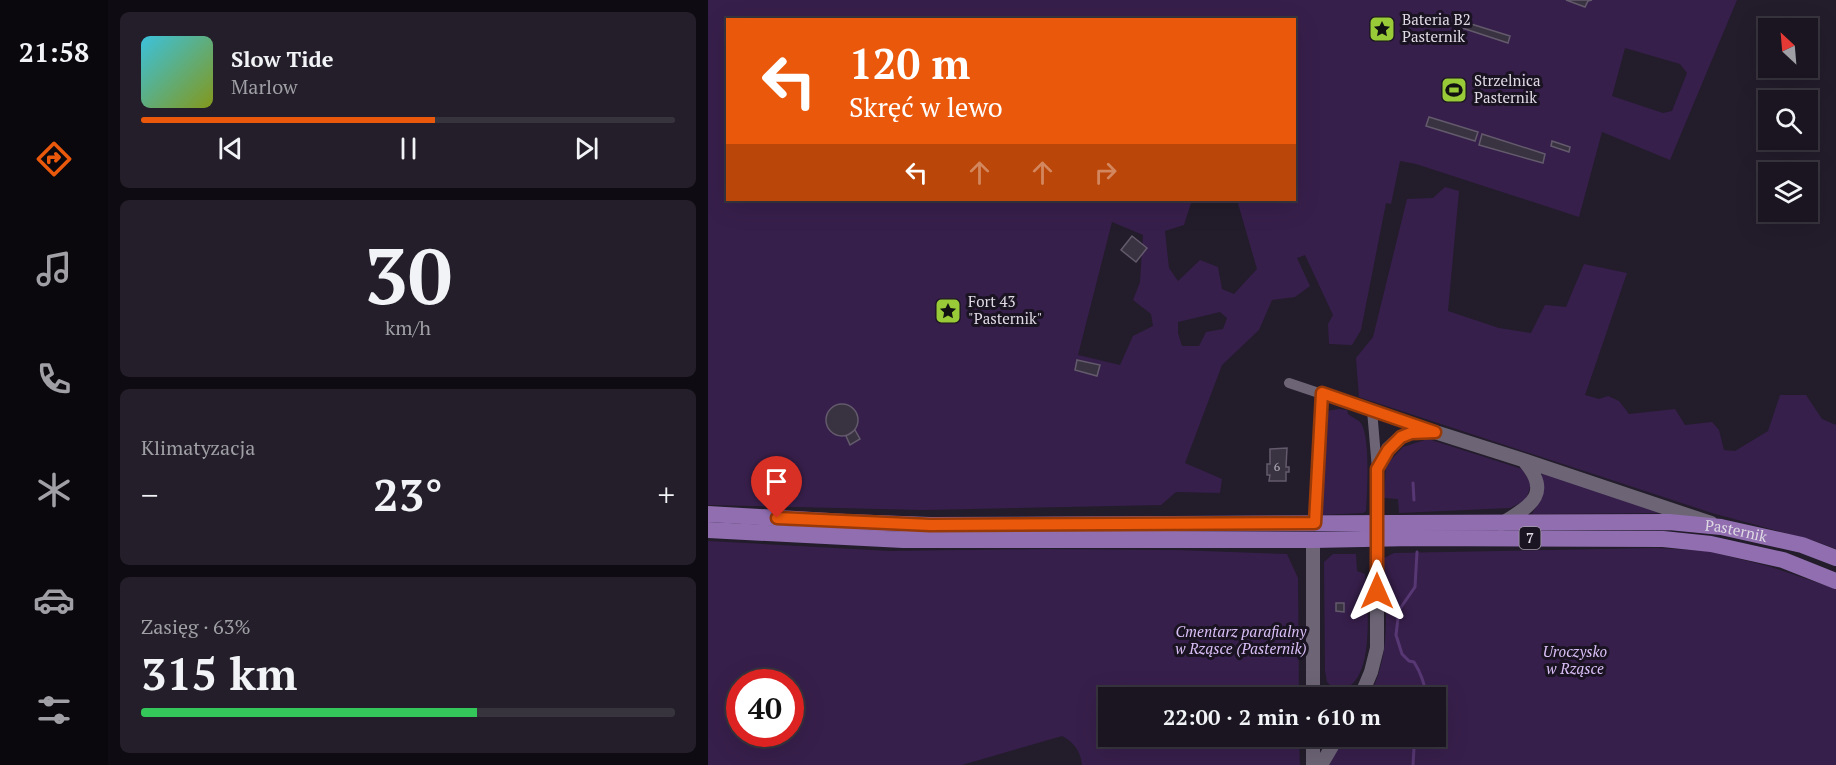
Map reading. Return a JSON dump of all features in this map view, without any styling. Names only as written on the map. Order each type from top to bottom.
[{"type":"main road","name":"7","points":[[708,514],[899,524],[1314,531]]},
{"type":"main road","name":"Pasternik","points":[[1501,524],[1669,522],[1721,527],[1802,545],[1836,558]]},
{"type":"main road","name":"7","points":[[708,530],[903,540],[1414,530],[1501,524]]},
{"type":"main road","name":"Pasternik","points":[[1414,530],[1693,541],[1746,551],[1799,565],[1836,581]]},
{"type":"street","points":[[1289,382],[1721,527]]},
{"type":"street","points":[[1313,687],[1314,531],[1322,393]]},
{"type":"street","points":[[1363,687],[1371,672],[1377,639],[1377,469],[1372,410]]},
{"type":"street","points":[[1377,469],[1388,450],[1401,437],[1411,433],[1435,432]]},
{"type":"street","points":[[1501,524],[1526,507],[1537,493],[1536,476],[1523,460]]},
{"type":"street","points":[[1313,747],[1313,765]]},
{"type":"street","points":[[1321,765],[1332,747]]},
{"type":"green space","points":[[708,0],[1737,0],[1670,160],[1602,132],[1579,217],[1416,164],[1400,161],[1391,204],[1386,203],[1361,330],[1352,345],[1329,344],[1328,324],[1333,315],[1305,255],[1297,258],[1310,286],[1295,297],[1272,300],[1259,330],[1222,365],[1185,463],[1222,479],[1220,493],[1176,492],[1161,505],[924,510],[708,505]],"holes":[[[1625,48],[1680,64],[1687,73],[1672,111],[1663,113],[1612,96]],[[1112,222],[1143,235],[1140,282],[1133,300],[1151,314],[1153,326],[1133,336],[1120,365],[1078,355]],[[1220,312],[1227,318],[1223,329],[1206,332],[1199,346],[1182,346],[1178,333],[1178,322]]]},
{"type":"green space","points":[[1445,187],[1459,191],[1448,311],[1499,328],[1531,333],[1545,305],[1566,307],[1584,264],[1627,273],[1585,395],[1599,399],[1608,396],[1619,401],[1629,414],[1675,409],[1685,425],[1712,422],[1719,430],[1724,450],[1735,451],[1768,431],[1780,395],[1806,395],[1822,419],[1836,425],[1836,549],[1815,541],[1712,513],[1359,397],[1356,358],[1373,337],[1407,199],[1433,198]]},
{"type":"green space","points":[[1347,410],[1348,414],[1360,422],[1366,439],[1368,465],[1366,511],[1322,515],[1319,507],[1327,411]]},
{"type":"green space","points":[[1428,439],[1522,469],[1531,484],[1526,500],[1510,508],[1399,513],[1398,499],[1384,498],[1386,465],[1403,447]]},
{"type":"green space","points":[[1542,473],[1665,513],[1532,514],[1540,500]]},
{"type":"green space","name":"Cmentarz parafialny w Rząsce (Pasternik)","points":[[708,541],[889,551],[1046,549],[1287,554],[1298,578],[1299,687],[1098,687],[1098,747],[1299,747],[1300,765],[1082,765],[1076,748],[1062,736],[962,765],[708,765]]},
{"type":"green space","name":"Uroczysko w Rząsce","points":[[1656,548],[1708,551],[1771,567],[1836,589],[1836,765],[1329,765],[1339,747],[1446,747],[1446,687],[1373,687],[1381,664],[1386,629],[1384,558],[1394,553]]},
{"type":"green space","points":[[1333,554],[1356,554],[1357,571],[1365,574],[1367,643],[1358,677],[1349,687],[1332,687],[1327,682],[1324,562]]},
{"type":"building","points":[[1566,0],[1592,0],[1588,1],[1585,7]]},
{"type":"building","points":[[1455,19],[1510,36],[1508,43],[1453,25]]},
{"type":"building","points":[[1429,117],[1478,132],[1475,141],[1426,126]]},
{"type":"building","points":[[1482,134],[1545,154],[1543,163],[1479,145]]},
{"type":"building","points":[[1552,141],[1570,147],[1569,152],[1551,146]]},
{"type":"building","points":[[1132,236],[1147,248],[1136,262],[1121,250]]},
{"type":"building","points":[[1077,360],[1100,365],[1097,376],[1075,370]]},
{"type":"building","points":[[842,404],[853,409],[858,420],[853,431],[842,436],[831,431],[826,420],[831,409]]},
{"type":"building","points":[[855,430],[860,439],[850,445],[846,436]]},
{"type":"building","points":[[1287,448],[1286,467],[1289,467],[1289,472],[1286,472],[1286,481],[1269,481],[1267,464],[1270,464],[1270,449]]},
{"type":"building","points":[[1336,603],[1344,603],[1344,612],[1336,611]]},
{"type":"waterway","points":[[1413,483],[1414,500]]},
{"type":"waterway","points":[[1417,552],[1415,587],[1399,610],[1396,635],[1402,654],[1409,661],[1414,662],[1425,687]]},
{"type":"waterway","points":[[1413,765],[1414,747]]},
{"type":"place","name":"Bateria B2 Pasternik","points":[[1382,29]]},
{"type":"place","name":"Strzelnica Pasternik","points":[[1454,90]]},
{"type":"place","name":"Fort 43 \"Pasternik\"","points":[[948,311]]},
{"type":"route","points":[[777,518],[930,525],[1315,523],[1322,393],[1435,432],[1411,433],[1401,437],[1388,450],[1377,469],[1377,591]]}]
